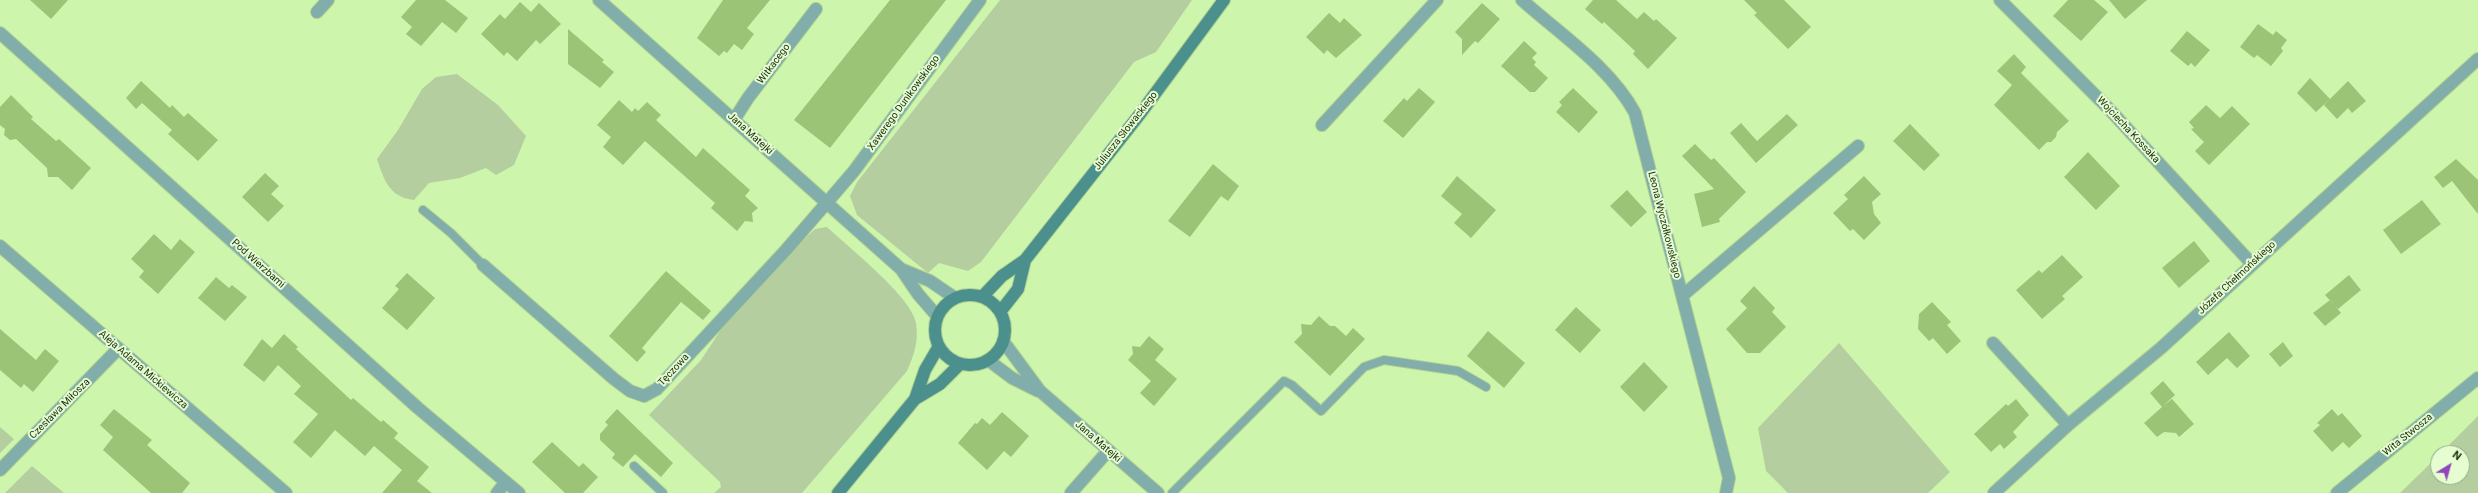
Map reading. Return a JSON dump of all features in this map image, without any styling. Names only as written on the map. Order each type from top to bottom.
[{"type":"street","points":[[317,12],[328,0]]},
{"type":"street","name":"Jana Matejki","points":[[599,0],[825,203],[901,269],[918,294],[937,316]]},
{"type":"street","name":"Xawerego Dunikowskiego","points":[[825,203],[854,171],[980,0]]},
{"type":"street","name":"Juliusza Słowackiego","points":[[982,297],[1002,276],[1025,260],[1140,114],[1224,0]]},
{"type":"street","points":[[1322,125],[1437,0]]},
{"type":"street","name":"Leona Wyczółkowskiego","points":[[1522,0],[1605,73],[1626,96],[1635,113],[1729,478],[1726,493]]},
{"type":"street","name":"Wojciecha Kossaka","points":[[2000,0],[2109,109],[2252,264]]},
{"type":"street","name":"Witkacego","points":[[734,120],[748,98],[816,9]]},
{"type":"street","name":"Pod Wierzbami","points":[[0,33],[418,408],[519,493]]},
{"type":"street","name":"Józefa Chełmońskiego","points":[[1994,493],[2068,425],[2161,348],[2478,59]]},
{"type":"street","points":[[1682,296],[1858,146]]},
{"type":"street","name":"Tęczowa","points":[[483,266],[619,383],[630,391],[644,396],[662,383],[786,250],[825,203]]},
{"type":"street","name":"Aleja Adama Mickiewicza","points":[[0,246],[286,493]]},
{"type":"street","name":"Juliusza Słowackiego","points":[[1000,312],[1018,290],[1025,260]]},
{"type":"street","name":"Jana Matejki","points":[[901,269],[930,281],[955,298]]},
{"type":"street","points":[[973,295],[982,297],[992,303],[1000,312],[1004,321],[1003,341],[997,352],[988,360],[974,365],[960,364],[948,357],[939,346],[935,337],[937,316],[945,306],[955,298],[973,295]]},
{"type":"street","name":"Jana Matejki","points":[[1003,341],[1040,391],[1158,493]]},
{"type":"street","points":[[1993,343],[2068,425]]},
{"type":"street","points":[[915,399],[925,370],[939,346]]},
{"type":"street","name":"Czesława Miłosza","points":[[0,470],[118,349]]},
{"type":"street","name":"Jana Matejki","points":[[988,360],[1012,378],[1040,391]]},
{"type":"street","points":[[838,493],[915,399],[940,384],[960,364]]},
{"type":"street","name":"Wita Stwosza","points":[[2338,493],[2478,378]]},
{"type":"street","points":[[1072,493],[1108,451]]},
{"type":"street","points":[[497,493],[506,482]]},
{"type":"lane","points":[[423,210],[451,233],[483,266]]},
{"type":"lane","points":[[1172,493],[1284,381],[1292,384],[1321,411],[1364,366],[1384,360],[1458,371],[1486,388]]},
{"type":"lane","points":[[634,466],[663,493]]},
{"type":"green space","points":[[1000,0],[1192,0],[1156,52],[1134,62],[981,262],[968,271],[939,263],[928,273],[857,215],[850,196],[857,182]]},
{"type":"green space","points":[[457,74],[498,105],[526,136],[514,165],[496,175],[486,168],[460,178],[429,183],[414,200],[399,195],[393,191],[385,180],[377,159],[398,130],[422,89],[436,77]]},
{"type":"green space","points":[[827,227],[892,286],[912,312],[916,323],[917,336],[914,354],[910,365],[907,371],[802,493],[714,493],[721,487],[720,482],[649,415],[701,360],[726,322],[802,241],[815,229]]},
{"type":"green space","points":[[1839,343],[1950,472],[1928,493],[1788,493],[1766,471],[1758,428]]},
{"type":"green space","points":[[2478,416],[2478,493],[2400,493],[2430,464],[2430,485],[2470,485],[2470,445],[2449,445]]},
{"type":"green space","points":[[0,427],[14,439],[0,453]]},
{"type":"green space","points":[[32,466],[64,493],[5,493]]},
{"type":"building","points":[[30,0],[68,0],[51,19]]},
{"type":"building","points":[[416,0],[445,0],[468,18],[456,33],[442,22],[421,46],[406,34],[412,27],[401,17]]},
{"type":"building","points":[[723,0],[770,0],[747,28],[754,34],[742,50],[734,44],[727,53],[724,51],[719,56],[697,38]]},
{"type":"building","points":[[890,0],[946,0],[830,148],[794,120]]},
{"type":"building","points":[[1593,0],[1616,0],[1637,19],[1644,12],[1654,21],[1656,19],[1677,38],[1648,69],[1633,54],[1635,51],[1604,22],[1602,24],[1585,9]]},
{"type":"building","points":[[1744,0],[1784,0],[1811,27],[1788,49],[1754,15],[1757,13]]},
{"type":"building","points":[[2068,0],[2094,0],[2108,12],[2081,41],[2053,16]]},
{"type":"building","points":[[2109,0],[2147,0],[2125,19]]},
{"type":"building","points":[[520,2],[531,12],[539,3],[561,24],[540,44],[536,40],[517,61],[507,52],[504,56],[481,34],[500,14],[505,19]]},
{"type":"building","points":[[1482,3],[1500,19],[1478,43],[1475,41],[1462,55],[1462,39],[1455,32]]},
{"type":"building","points":[[1329,13],[1340,23],[1344,18],[1362,35],[1336,58],[1327,50],[1324,54],[1306,37]]},
{"type":"building","points":[[2258,24],[2273,35],[2276,31],[2287,40],[2281,48],[2283,51],[2271,66],[2257,55],[2254,58],[2240,47]]},
{"type":"building","points":[[568,29],[604,60],[602,62],[614,72],[600,88],[568,64]]},
{"type":"building","points":[[2187,31],[2210,50],[2195,67],[2191,63],[2188,66],[2170,51]]},
{"type":"building","points":[[1524,41],[1537,53],[1532,58],[1536,62],[1534,65],[1548,78],[1535,92],[1530,92],[1501,66]]},
{"type":"building","points":[[2014,54],[2026,67],[2021,73],[2069,121],[2057,132],[2056,137],[2051,142],[2047,142],[2039,150],[1994,105],[2012,85],[1997,71]]},
{"type":"building","points":[[2310,78],[2330,99],[2316,112],[2297,93]]},
{"type":"building","points":[[141,81],[170,108],[172,105],[184,117],[188,113],[218,140],[198,161],[168,134],[172,130],[142,103],[136,109],[126,98]]},
{"type":"building","points":[[2348,81],[2366,101],[2352,113],[2348,108],[2337,119],[2324,105]]},
{"type":"building","points":[[1419,88],[1435,102],[1403,138],[1383,121],[1404,98],[1407,101]]},
{"type":"building","points":[[1573,88],[1598,112],[1579,133],[1556,112],[1562,105],[1559,102]]},
{"type":"building","points":[[11,95],[33,117],[31,119],[56,141],[59,139],[91,168],[72,190],[58,177],[48,177],[47,168],[16,139],[10,140],[4,135],[5,129],[0,125],[0,107]]},
{"type":"building","points":[[619,100],[632,112],[635,108],[638,111],[647,102],[661,115],[656,120],[696,157],[703,148],[750,190],[745,196],[758,208],[752,213],[753,222],[745,221],[737,231],[711,208],[715,203],[645,141],[623,165],[603,147],[611,137],[597,125]]},
{"type":"building","points":[[2206,105],[2220,118],[2232,106],[2250,124],[2209,165],[2195,151],[2204,142],[2191,129],[2194,128],[2189,122]]},
{"type":"building","points":[[1787,114],[1798,125],[1756,163],[1730,133],[1741,123],[1757,141]]},
{"type":"building","points":[[1910,124],[1940,155],[1924,171],[1893,141]]},
{"type":"building","points":[[1695,144],[1711,160],[1714,158],[1746,192],[1719,219],[1720,222],[1702,227],[1694,194],[1714,189],[1682,156]]},
{"type":"building","points":[[2088,152],[2120,186],[2096,210],[2064,177]]},
{"type":"building","points":[[2456,159],[2478,180],[2478,214],[2452,181],[2443,188],[2434,177]]},
{"type":"building","points":[[1213,164],[1239,186],[1228,201],[1221,196],[1190,237],[1168,221]]},
{"type":"building","points":[[265,173],[279,186],[271,194],[284,206],[268,222],[242,197]]},
{"type":"building","points":[[1457,176],[1496,210],[1471,238],[1454,223],[1462,214],[1441,196]]},
{"type":"building","points":[[1864,176],[1881,194],[1872,202],[1874,214],[1881,223],[1864,240],[1853,229],[1850,231],[1833,213],[1848,199],[1844,195]]},
{"type":"building","points":[[1627,190],[1647,212],[1631,227],[1610,206]]},
{"type":"building","points":[[2422,200],[2441,224],[2401,254],[2383,230]]},
{"type":"building","points":[[154,234],[171,250],[180,239],[195,252],[158,294],[139,277],[144,271],[131,259]]},
{"type":"building","points":[[2194,241],[2210,261],[2179,288],[2162,268]]},
{"type":"building","points":[[2062,255],[2083,277],[2062,296],[2065,299],[2042,319],[2016,290],[2039,270],[2042,273]]},
{"type":"building","points":[[666,271],[711,311],[703,320],[681,302],[642,348],[646,352],[637,362],[609,336]]},
{"type":"building","points":[[407,273],[435,298],[407,330],[382,308],[399,289],[395,286]]},
{"type":"building","points":[[2349,275],[2361,290],[2338,309],[2325,295]]},
{"type":"building","points":[[216,277],[229,288],[232,285],[247,297],[225,321],[198,298]]},
{"type":"building","points":[[1754,286],[1775,308],[1772,312],[1786,327],[1760,353],[1747,353],[1726,329],[1747,308],[1740,301]]},
{"type":"building","points":[[2330,300],[2341,313],[2325,326],[2313,313]]},
{"type":"building","points":[[1932,302],[1951,322],[1947,325],[1961,341],[1947,354],[1933,338],[1929,341],[1918,329],[1919,314]]},
{"type":"building","points":[[1576,307],[1601,330],[1580,353],[1555,330]]},
{"type":"building","points":[[1319,316],[1330,326],[1335,326],[1346,336],[1353,328],[1365,339],[1330,376],[1294,342],[1302,334],[1301,324],[1311,325]]},
{"type":"building","points":[[0,329],[36,360],[45,349],[59,361],[33,392],[24,384],[21,388],[0,370]]},
{"type":"building","points":[[1488,331],[1525,363],[1504,388],[1467,356]]},
{"type":"building","points":[[2229,332],[2250,356],[2237,368],[2227,358],[2208,375],[2196,362]]},
{"type":"building","points":[[284,334],[298,347],[296,349],[351,400],[353,398],[381,422],[383,420],[398,433],[394,438],[429,467],[417,481],[432,493],[382,493],[402,470],[374,446],[365,456],[335,430],[311,458],[293,442],[318,414],[294,394],[301,386],[278,365],[264,382],[243,365],[262,339],[272,348]]},
{"type":"building","points":[[1149,336],[1164,349],[1155,360],[1177,379],[1154,406],[1140,393],[1151,381],[1128,360],[1133,354],[1132,346],[1140,347]]},
{"type":"building","points":[[2283,342],[2293,356],[2280,367],[2269,354]]},
{"type":"building","points":[[1644,362],[1668,387],[1644,412],[1620,387]]},
{"type":"building","points":[[2163,381],[2175,395],[2163,406],[2172,399],[2194,424],[2179,437],[2176,433],[2164,432],[2157,437],[2144,423],[2162,407],[2150,393]]},
{"type":"building","points":[[2016,399],[2029,415],[2013,432],[2017,437],[2004,449],[2000,444],[1991,452],[1974,434],[2006,404],[2008,406]]},
{"type":"building","points":[[114,409],[152,440],[147,445],[190,483],[182,493],[151,493],[103,450],[113,437],[100,425]]},
{"type":"building","points":[[617,409],[673,463],[661,477],[635,454],[623,467],[612,458],[615,454],[600,440],[600,434],[608,425],[605,422]]},
{"type":"building","points":[[2332,409],[2338,416],[2342,413],[2362,436],[2349,448],[2343,442],[2332,452],[2313,431],[2320,425],[2317,423]]},
{"type":"building","points":[[1002,412],[1029,436],[1011,457],[1004,451],[987,470],[958,443],[975,423],[977,424],[982,418],[990,425]]},
{"type":"building","points":[[552,442],[579,467],[583,463],[598,477],[583,493],[565,493],[532,462]]}]
